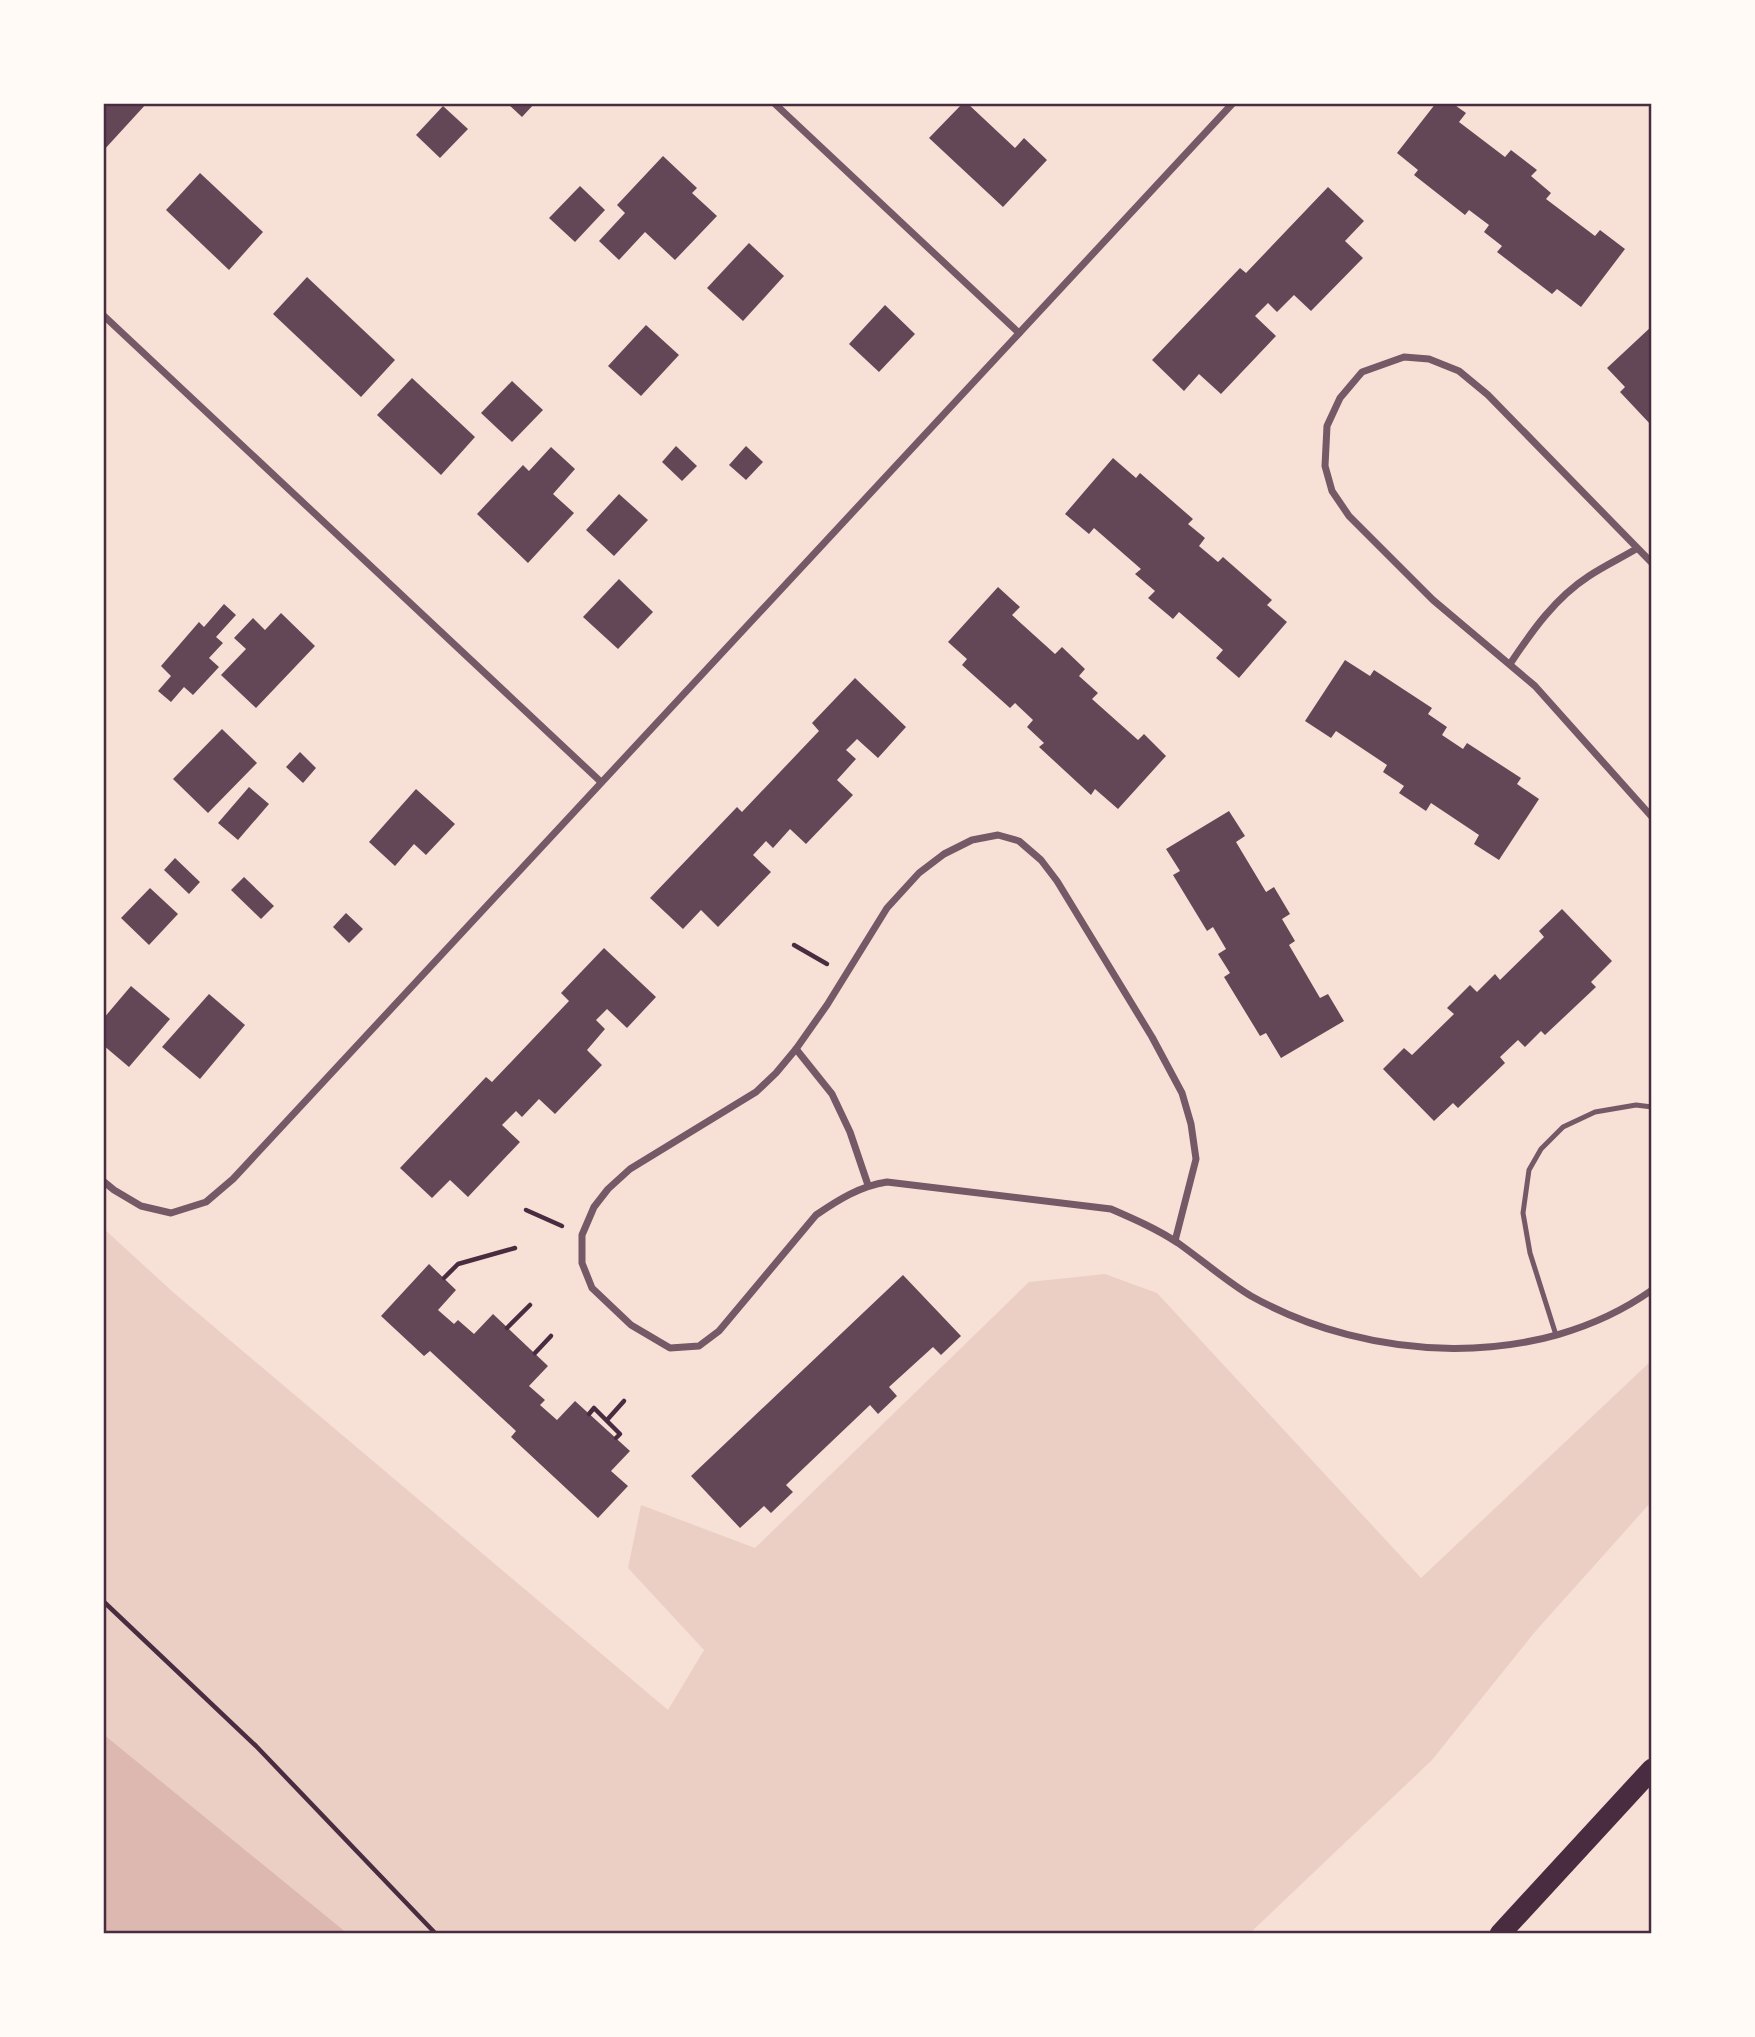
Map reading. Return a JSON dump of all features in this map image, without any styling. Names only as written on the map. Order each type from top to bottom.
[{"type":"highway","points":[[1500,1934],[1652,1769]]},
{"type":"street","points":[[774,103],[1018,332]]},
{"type":"street","points":[[103,1181],[141,1206],[171,1213],[205,1202],[233,1179],[1233,103]]},
{"type":"street","points":[[103,315],[601,782]]},
{"type":"street","points":[[1652,564],[1488,395],[1459,371],[1429,359],[1404,358],[1362,372],[1340,398],[1327,426],[1325,466],[1332,491],[1349,516],[1433,600],[1535,686],[1652,817]]},
{"type":"street","points":[[1510,664],[1532,631],[1564,596],[1588,576],[1636,549]]},
{"type":"street","points":[[1175,1241],[1196,1159],[1191,1124],[1182,1093],[1152,1037],[1057,881],[1041,860],[1019,841],[998,835],[972,840],[944,854],[919,873],[887,908],[796,1049],[756,1092],[630,1169],[608,1189],[594,1207],[582,1235],[582,1263],[592,1287],[631,1325],[670,1348],[699,1346],[719,1331],[816,1215],[869,1185],[887,1182],[1111,1209],[1175,1241],[1250,1295],[1311,1325],[1363,1339],[1422,1346],[1476,1348],[1520,1345],[1601,1320],[1652,1290]]},
{"type":"street","points":[[796,1049],[832,1094],[850,1132],[869,1185]]},
{"type":"lane","points":[[1556,1335],[1530,1253],[1523,1213],[1530,1170],[1541,1149],[1563,1127],[1595,1112],[1636,1105],[1652,1107]]},
{"type":"path","points":[[794,945],[845,975]]},
{"type":"path","points":[[526,1210],[582,1235]]},
{"type":"path","points":[[444,1278],[458,1264],[515,1248]]},
{"type":"path","points":[[507,1328],[530,1305]]},
{"type":"path","points":[[535,1353],[551,1336]]},
{"type":"path","points":[[607,1420],[624,1401]]},
{"type":"path","points":[[589,1414],[594,1408],[620,1434],[616,1438]]},
{"type":"path","points":[[103,1601],[256,1746],[436,1934]]},
{"type":"shaded area","points":[[103,1228],[174,1293],[668,1710],[704,1650],[628,1568],[641,1505],[755,1548],[1029,1282],[1105,1274],[1157,1293],[1421,1578],[1652,1360],[1652,1501],[1534,1633],[1432,1760],[1249,1934],[103,1934]]},
{"type":"shaded area","points":[[103,1734],[348,1934],[103,1934]]},
{"type":"building","points":[[103,103],[147,103],[103,151]]},
{"type":"building","points":[[507,103],[535,103],[522,117]]},
{"type":"building","points":[[963,103],[967,103],[1015,148],[1024,138],[1047,160],[1003,207],[929,138]]},
{"type":"building","points":[[1436,103],[1452,103],[1466,113],[1459,122],[1505,157],[1511,150],[1537,170],[1531,176],[1551,193],[1546,199],[1595,236],[1600,230],[1625,249],[1581,307],[1557,289],[1552,294],[1497,252],[1502,246],[1484,232],[1489,225],[1469,210],[1465,215],[1414,175],[1418,170],[1397,153]]},
{"type":"building","points":[[443,106],[468,129],[440,158],[416,135]]},
{"type":"building","points":[[663,156],[697,188],[692,193],[717,216],[675,260],[645,232],[619,260],[599,241],[625,213],[617,205]]},
{"type":"building","points":[[200,173],[263,232],[229,270],[166,210]]},
{"type":"building","points":[[580,186],[605,210],[575,242],[549,218]]},
{"type":"building","points":[[1328,187],[1364,221],[1345,241],[1363,258],[1311,311],[1294,295],[1277,312],[1268,303],[1255,316],[1276,336],[1221,394],[1199,374],[1184,391],[1152,360],[1240,268],[1246,273]]},
{"type":"building","points":[[749,243],[784,276],[743,321],[707,288]]},
{"type":"building","points":[[307,277],[395,360],[361,397],[273,314]]},
{"type":"building","points":[[885,305],[915,334],[879,372],[849,344]]},
{"type":"building","points":[[646,325],[679,355],[641,396],[608,366]]},
{"type":"building","points":[[1652,326],[1652,426],[1620,392],[1625,387],[1607,368]]},
{"type":"building","points":[[412,378],[475,437],[441,475],[377,415]]},
{"type":"building","points":[[512,381],[543,410],[512,442],[481,413]]},
{"type":"building","points":[[676,446],[697,466],[682,481],[662,462]]},
{"type":"building","points":[[746,446],[763,462],[746,480],[729,465]]},
{"type":"building","points":[[551,447],[575,469],[553,494],[574,513],[528,563],[477,514],[523,465],[529,471]]},
{"type":"building","points":[[1113,458],[1136,478],[1140,473],[1193,519],[1188,524],[1205,538],[1199,546],[1218,562],[1223,557],[1272,600],[1267,605],[1287,622],[1239,678],[1216,658],[1223,650],[1179,612],[1173,619],[1148,598],[1155,591],[1135,574],[1141,569],[1094,528],[1089,534],[1065,514]]},
{"type":"building","points":[[619,494],[648,520],[614,556],[586,530]]},
{"type":"building","points":[[619,579],[653,612],[618,649],[583,617]]},
{"type":"building","points":[[998,587],[1020,607],[1012,615],[1055,654],[1062,647],[1085,669],[1079,676],[1098,693],[1092,699],[1138,740],[1144,734],[1166,756],[1118,809],[1095,789],[1091,795],[1039,747],[1044,743],[1027,727],[1033,720],[1015,703],[1010,708],[962,665],[967,659],[948,642]]},
{"type":"building","points":[[224,604],[236,615],[216,637],[223,643],[209,658],[219,667],[193,695],[184,687],[171,702],[158,691],[171,676],[161,666],[199,622],[204,627]]},
{"type":"building","points":[[281,613],[315,646],[256,708],[221,675],[246,649],[234,638],[253,618],[265,630]]},
{"type":"building","points":[[1345,660],[1370,676],[1374,670],[1432,708],[1428,714],[1447,727],[1442,735],[1463,749],[1467,743],[1521,778],[1517,784],[1539,799],[1499,860],[1474,844],[1479,835],[1431,803],[1426,811],[1399,793],[1404,786],[1383,772],[1387,765],[1336,731],[1331,738],[1305,721]]},
{"type":"building","points":[[855,678],[906,727],[878,758],[857,739],[846,750],[856,759],[837,780],[853,795],[806,844],[790,829],[773,848],[766,841],[753,855],[771,872],[718,927],[701,910],[683,929],[650,898],[737,807],[742,812],[819,731],[812,723]]},
{"type":"building","points":[[222,729],[257,763],[208,813],[173,779]]},
{"type":"building","points":[[300,752],[316,768],[303,783],[286,767]]},
{"type":"building","points":[[249,787],[269,804],[238,840],[218,823]]},
{"type":"building","points":[[416,789],[455,824],[426,855],[414,844],[395,866],[369,842]]},
{"type":"building","points":[[1229,811],[1245,836],[1236,842],[1266,892],[1274,887],[1290,914],[1282,919],[1295,941],[1289,945],[1320,998],[1328,994],[1344,1021],[1281,1058],[1266,1033],[1260,1036],[1224,977],[1230,973],[1218,954],[1226,949],[1213,927],[1207,931],[1173,875],[1180,871],[1166,849]]},
{"type":"building","points":[[175,858],[200,882],[189,894],[164,870]]},
{"type":"building","points":[[244,877],[274,906],[261,919],[231,890]]},
{"type":"building","points":[[150,888],[178,914],[149,945],[121,918]]},
{"type":"building","points":[[1562,909],[1612,961],[1591,982],[1596,987],[1545,1035],[1541,1031],[1525,1047],[1518,1040],[1500,1057],[1505,1063],[1458,1108],[1453,1103],[1434,1121],[1383,1069],[1404,1048],[1412,1055],[1454,1014],[1447,1008],[1470,985],[1477,992],[1495,974],[1500,980],[1544,937],[1539,931]]},
{"type":"building","points":[[346,913],[363,929],[349,943],[333,927]]},
{"type":"building","points":[[604,948],[656,997],[627,1028],[607,1009],[596,1020],[605,1029],[587,1050],[602,1065],[555,1114],[539,1099],[522,1117],[516,1111],[502,1125],[520,1142],[468,1197],[450,1180],[432,1198],[400,1168],[486,1077],[492,1082],[569,1001],[561,993]]},
{"type":"building","points":[[131,986],[170,1019],[129,1067],[103,1045],[103,1019]]},
{"type":"building","points":[[209,994],[245,1025],[200,1079],[162,1047]]},
{"type":"building","points":[[429,1264],[456,1290],[438,1310],[454,1324],[458,1320],[474,1334],[493,1314],[548,1366],[529,1386],[545,1400],[540,1405],[557,1420],[575,1401],[630,1451],[611,1471],[628,1486],[598,1518],[511,1437],[516,1431],[430,1351],[424,1356],[381,1316]]},
{"type":"building","points":[[903,1275],[961,1336],[941,1355],[933,1347],[889,1387],[897,1396],[878,1414],[870,1405],[786,1485],[793,1492],[771,1513],[764,1506],[740,1528],[691,1476]]}]
